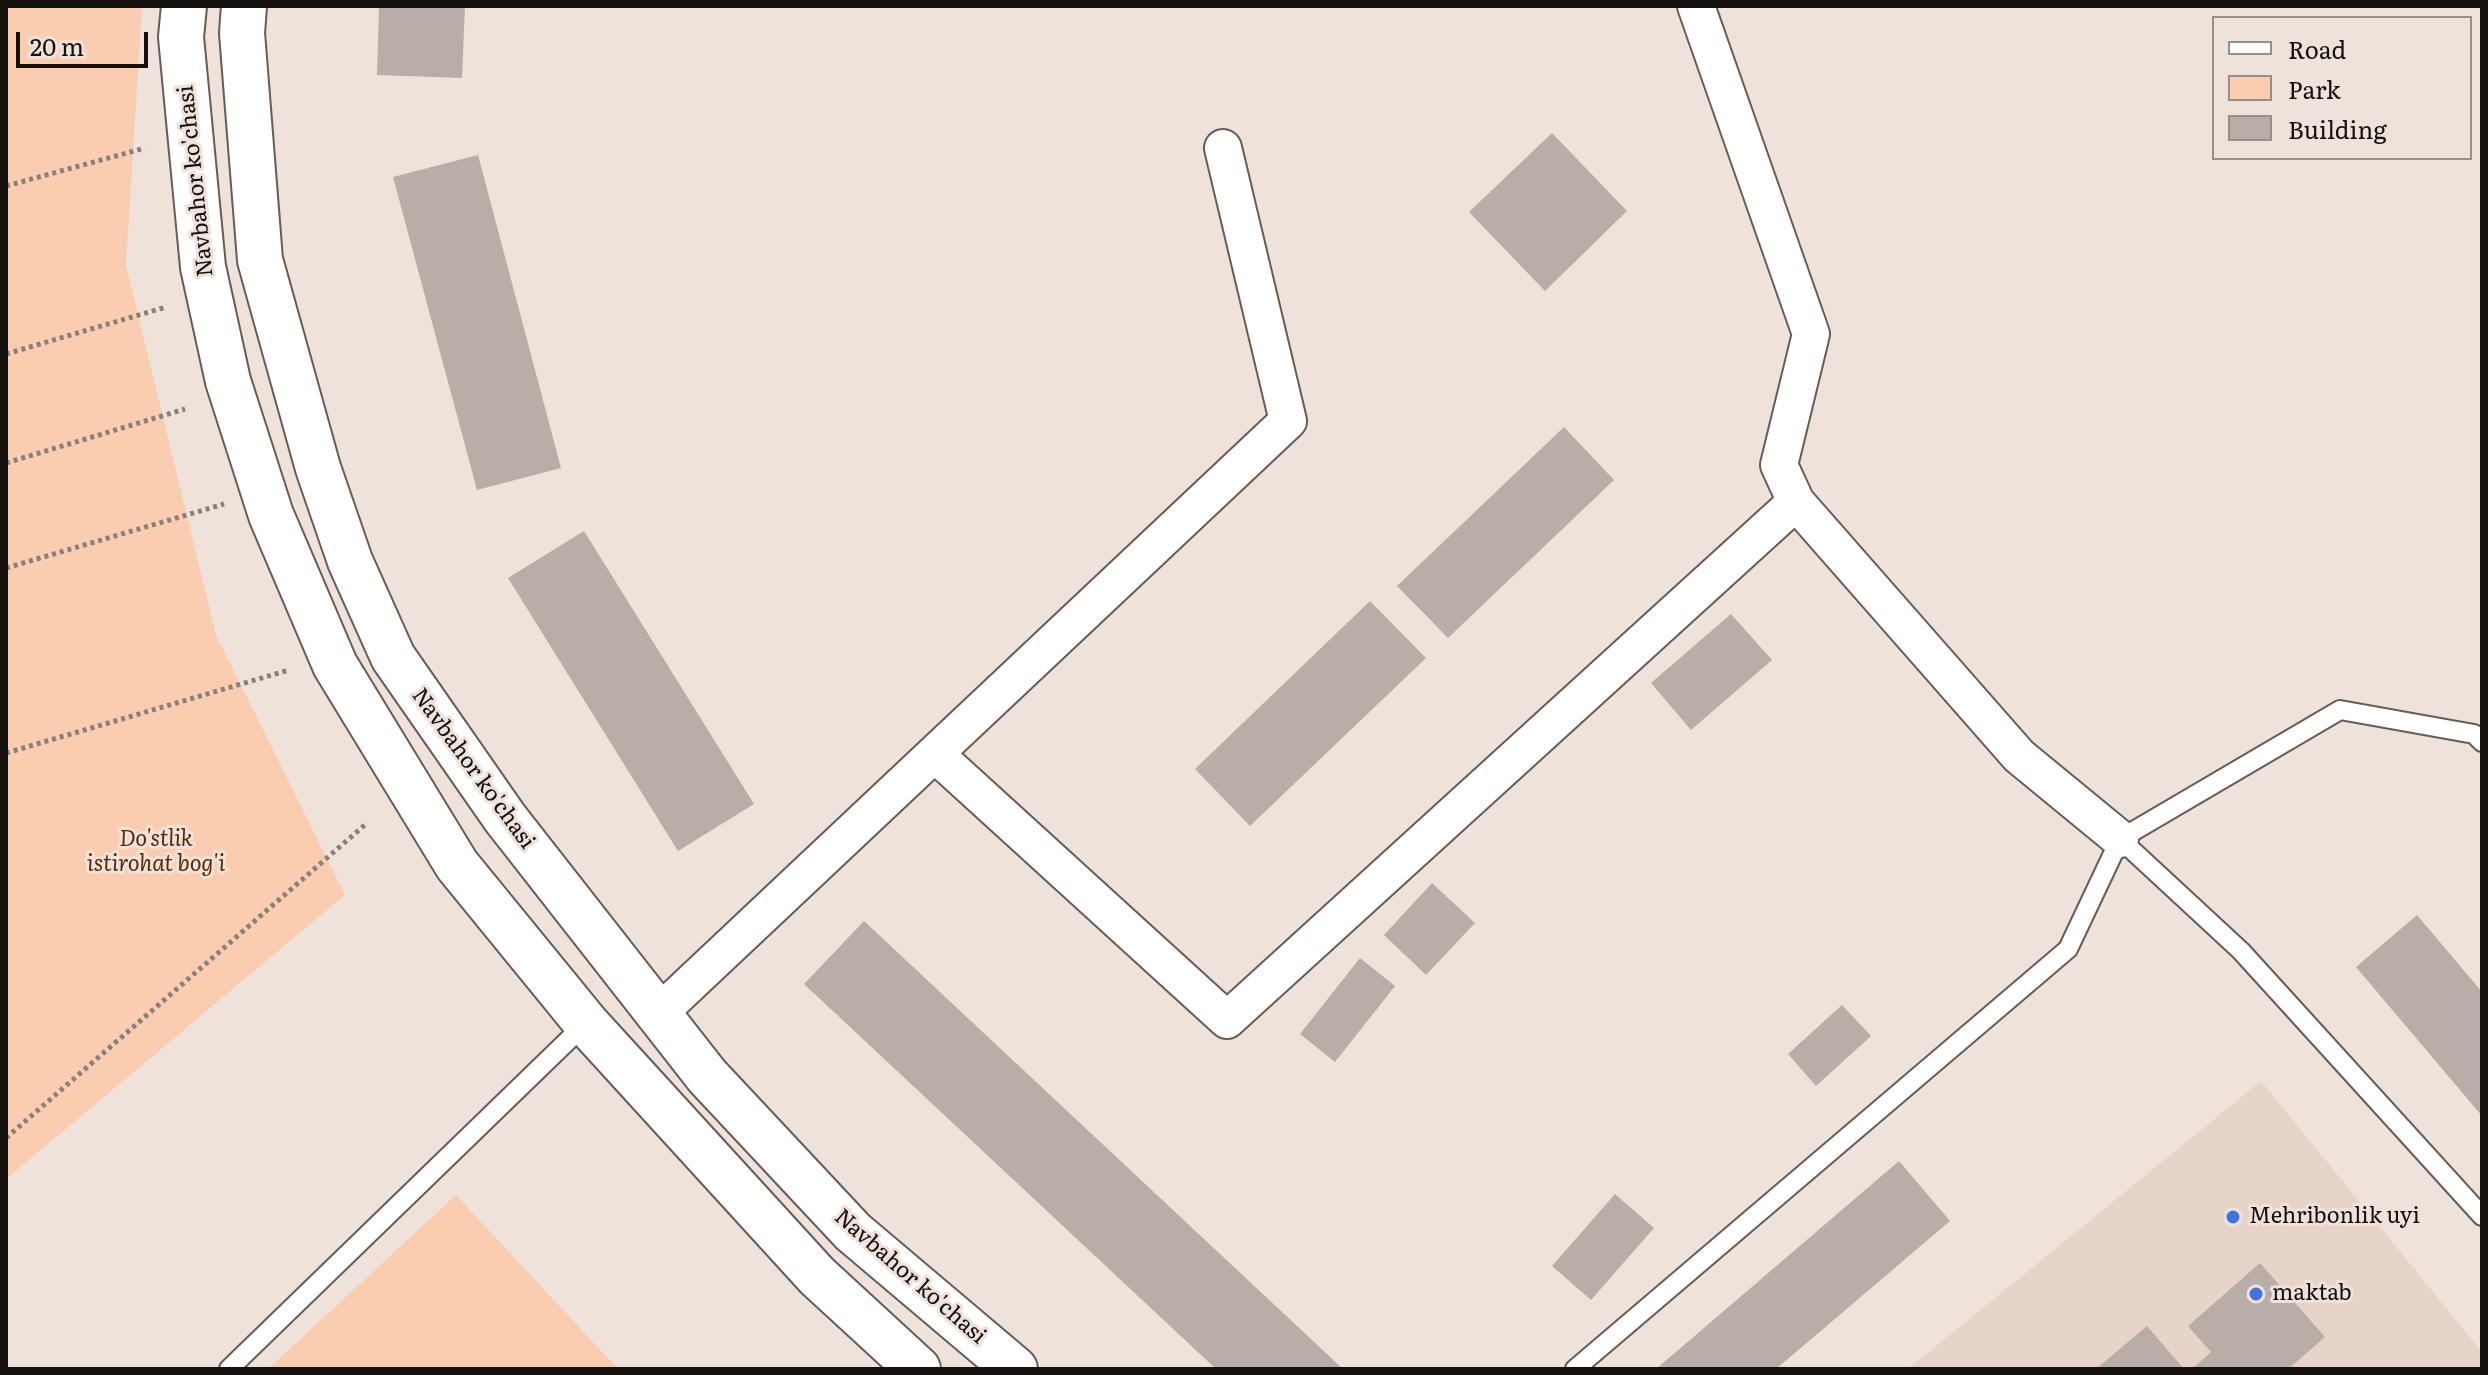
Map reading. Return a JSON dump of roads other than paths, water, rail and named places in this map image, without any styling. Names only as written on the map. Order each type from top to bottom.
[{"type":"street","name":"Navbahor ko'chasi","points":[[184,6],[181,37],[203,267],[228,381],[271,515],[335,665],[450,853],[586,1023],[817,1276],[904,1363]]},
{"type":"street","name":"Navbahor ko'chasi","points":[[244,6],[242,33],[260,260],[318,468],[350,561],[393,657],[505,818],[707,1076],[853,1232],[1015,1369]]},
{"type":"street","points":[[1696,6],[1811,334],[1779,465],[1796,502],[2019,756],[2120,839]]},
{"type":"street","points":[[658,1014],[1288,421],[1223,148]]},
{"type":"street","points":[[935,754],[1227,1020],[1796,502]]},
{"type":"street","points":[[668,1112],[707,1076]]},
{"type":"lane","points":[[1575,1369],[2068,949],[2120,839],[2340,710],[2474,734],[2482,742]]},
{"type":"lane","points":[[2120,839],[2241,951],[2482,1216]]},
{"type":"lane","points":[[229,1369],[586,1023]]},
{"type":"place","name":"Mehribonlik uyi","points":[[2233,1217]]},
{"type":"place","name":"maktab","points":[[2256,1294]]},
{"type":"park label","name":"Do'stlik istirohat bog'i","points":[[156,852]]}]
